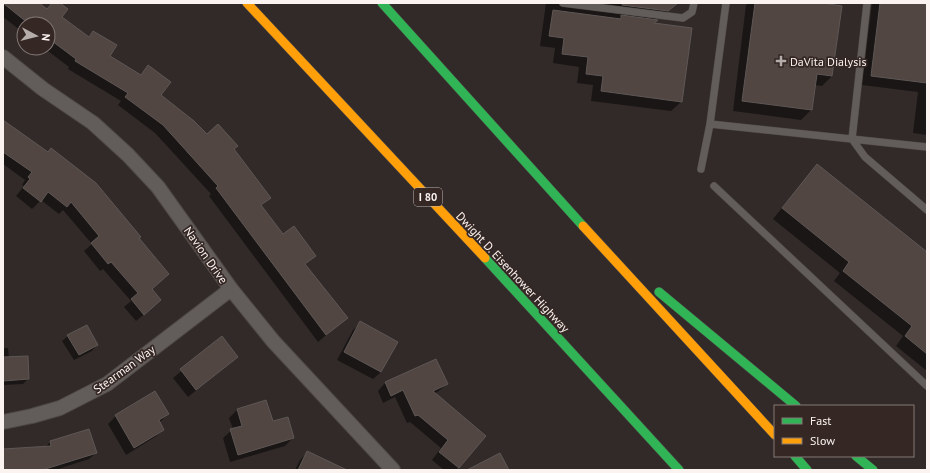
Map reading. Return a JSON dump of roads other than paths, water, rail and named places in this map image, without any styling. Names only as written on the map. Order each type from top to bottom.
[{"type":"highway","name":"Dwight D. Eisenhower Highway","points":[[247,3],[474,246],[678,470]]},
{"type":"highway","points":[[382,3],[774,434]]},
{"type":"highway","points":[[593,236],[795,405]]},
{"type":"highway","points":[[608,394],[668,470]]},
{"type":"highway","points":[[795,457],[807,470]]},
{"type":"highway","points":[[857,457],[873,470]]},
{"type":"street","name":"Navion Drive","points":[[3,56],[43,89],[93,123],[128,155],[158,187],[231,289],[273,341],[393,470]]},
{"type":"street","name":"Stearman Way","points":[[3,422],[60,408],[107,384],[231,289]]},
{"type":"lane","points":[[564,3],[683,18],[692,12],[694,3]]},
{"type":"lane","points":[[701,169],[710,124],[726,3]]},
{"type":"lane","points":[[867,3],[852,139],[865,157],[927,210]]},
{"type":"lane","points":[[710,124],[927,147]]},
{"type":"lane","points":[[714,186],[927,386]]},
{"type":"place","name":"DaVita Dialysis","points":[[781,61]]}]
